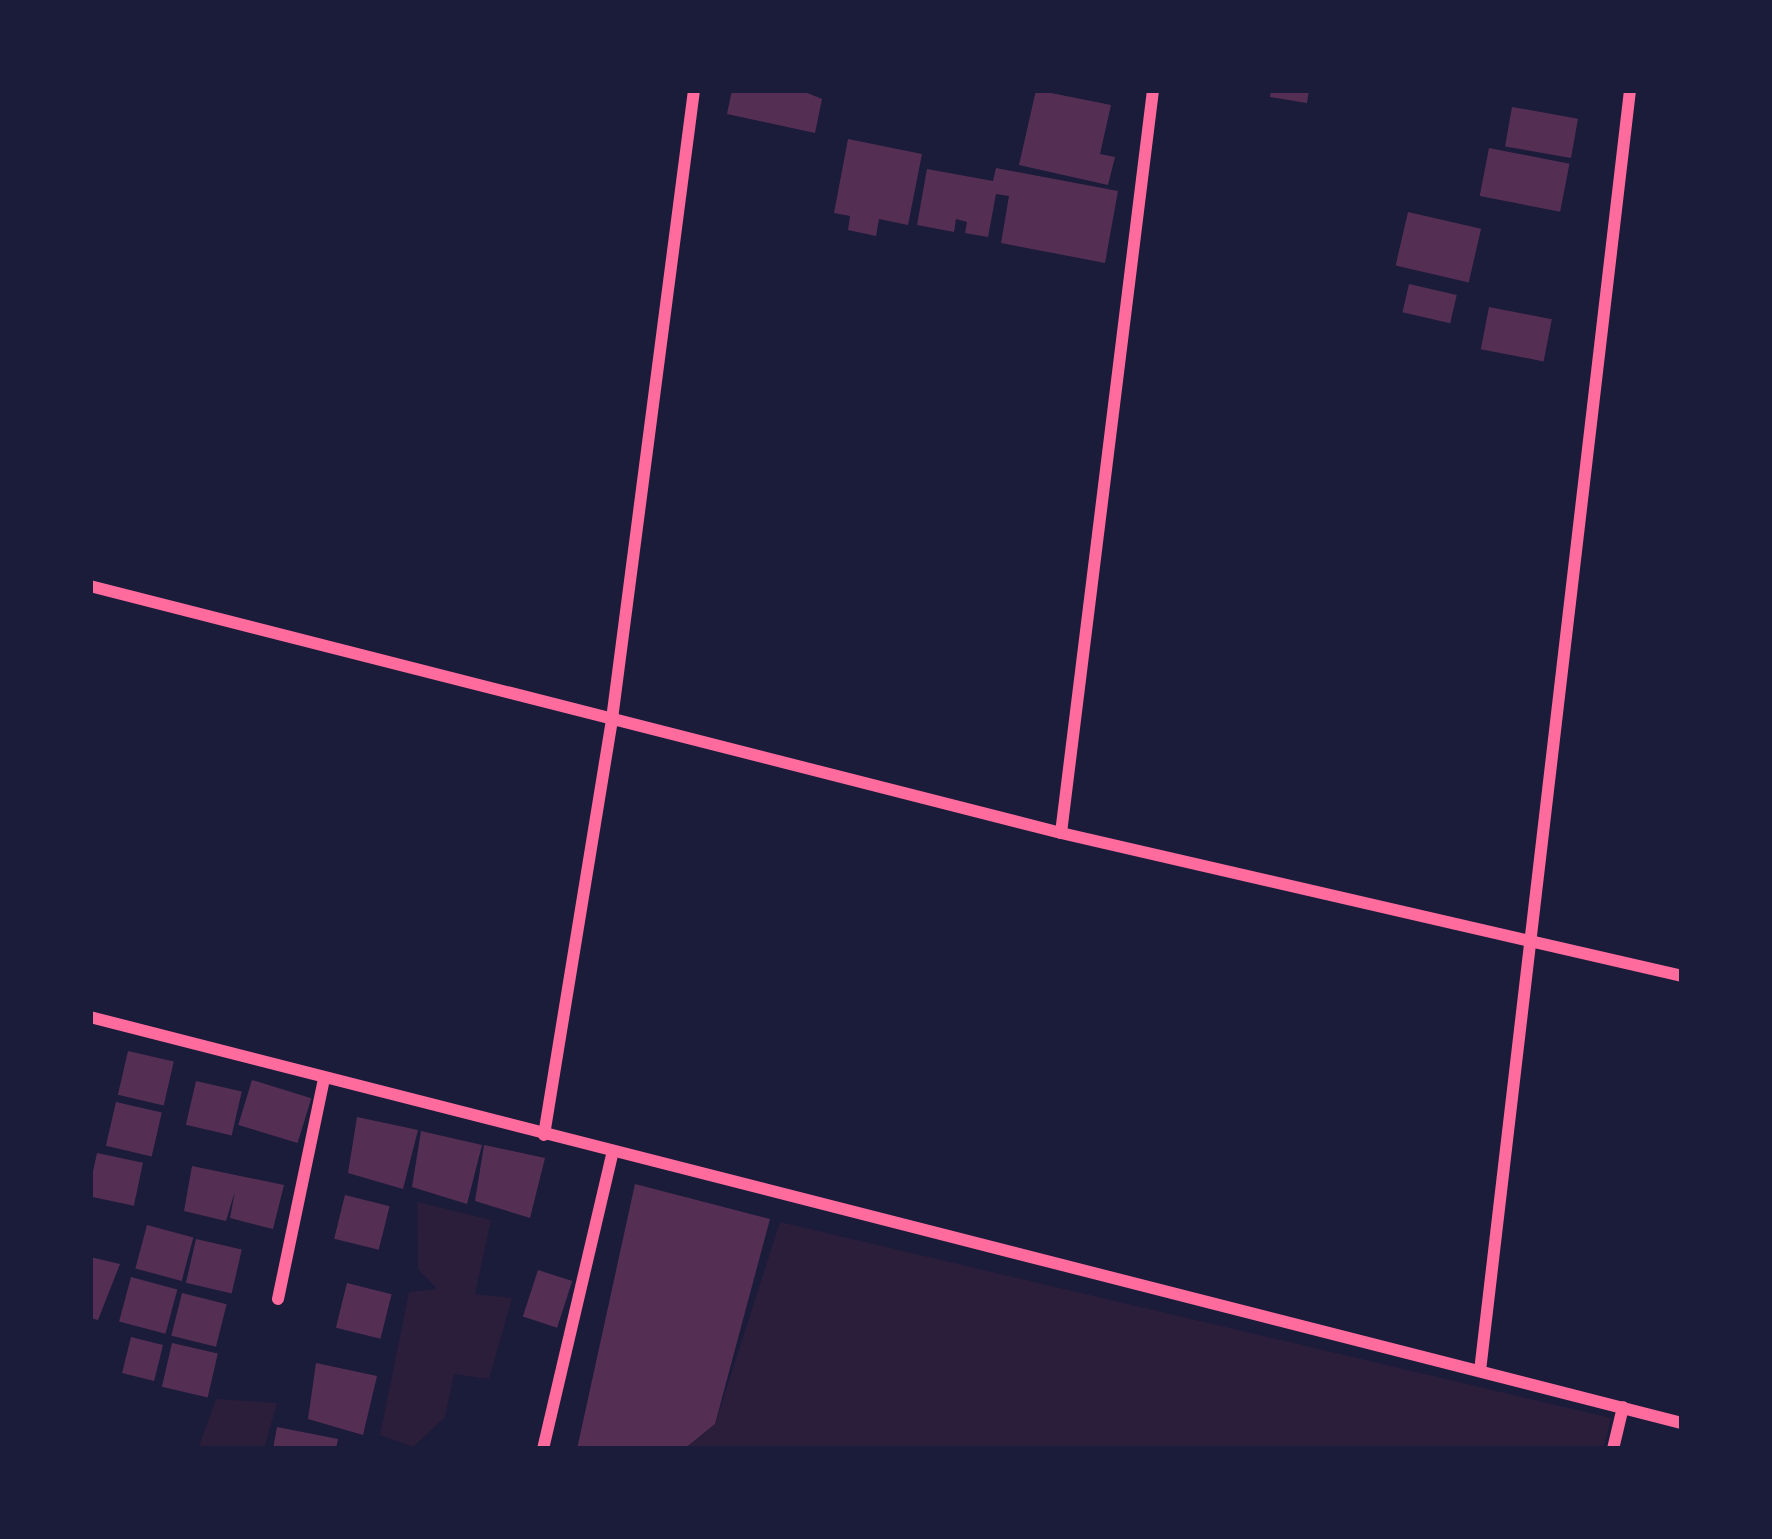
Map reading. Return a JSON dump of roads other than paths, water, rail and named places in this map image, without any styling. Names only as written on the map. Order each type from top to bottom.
[{"type":"street","points":[[544,1135],[612,719],[694,90]]},
{"type":"street","points":[[1061,833],[1153,90]]},
{"type":"street","points":[[1480,1371],[1630,90]]},
{"type":"street","points":[[90,586],[1061,833],[1682,976]]},
{"type":"street","points":[[90,1017],[612,1154],[1682,1423]]},
{"type":"street","points":[[278,1299],[324,1079]]},
{"type":"street","points":[[543,1449],[612,1154]]},
{"type":"street","points":[[1613,1449],[1623,1407]]}]
